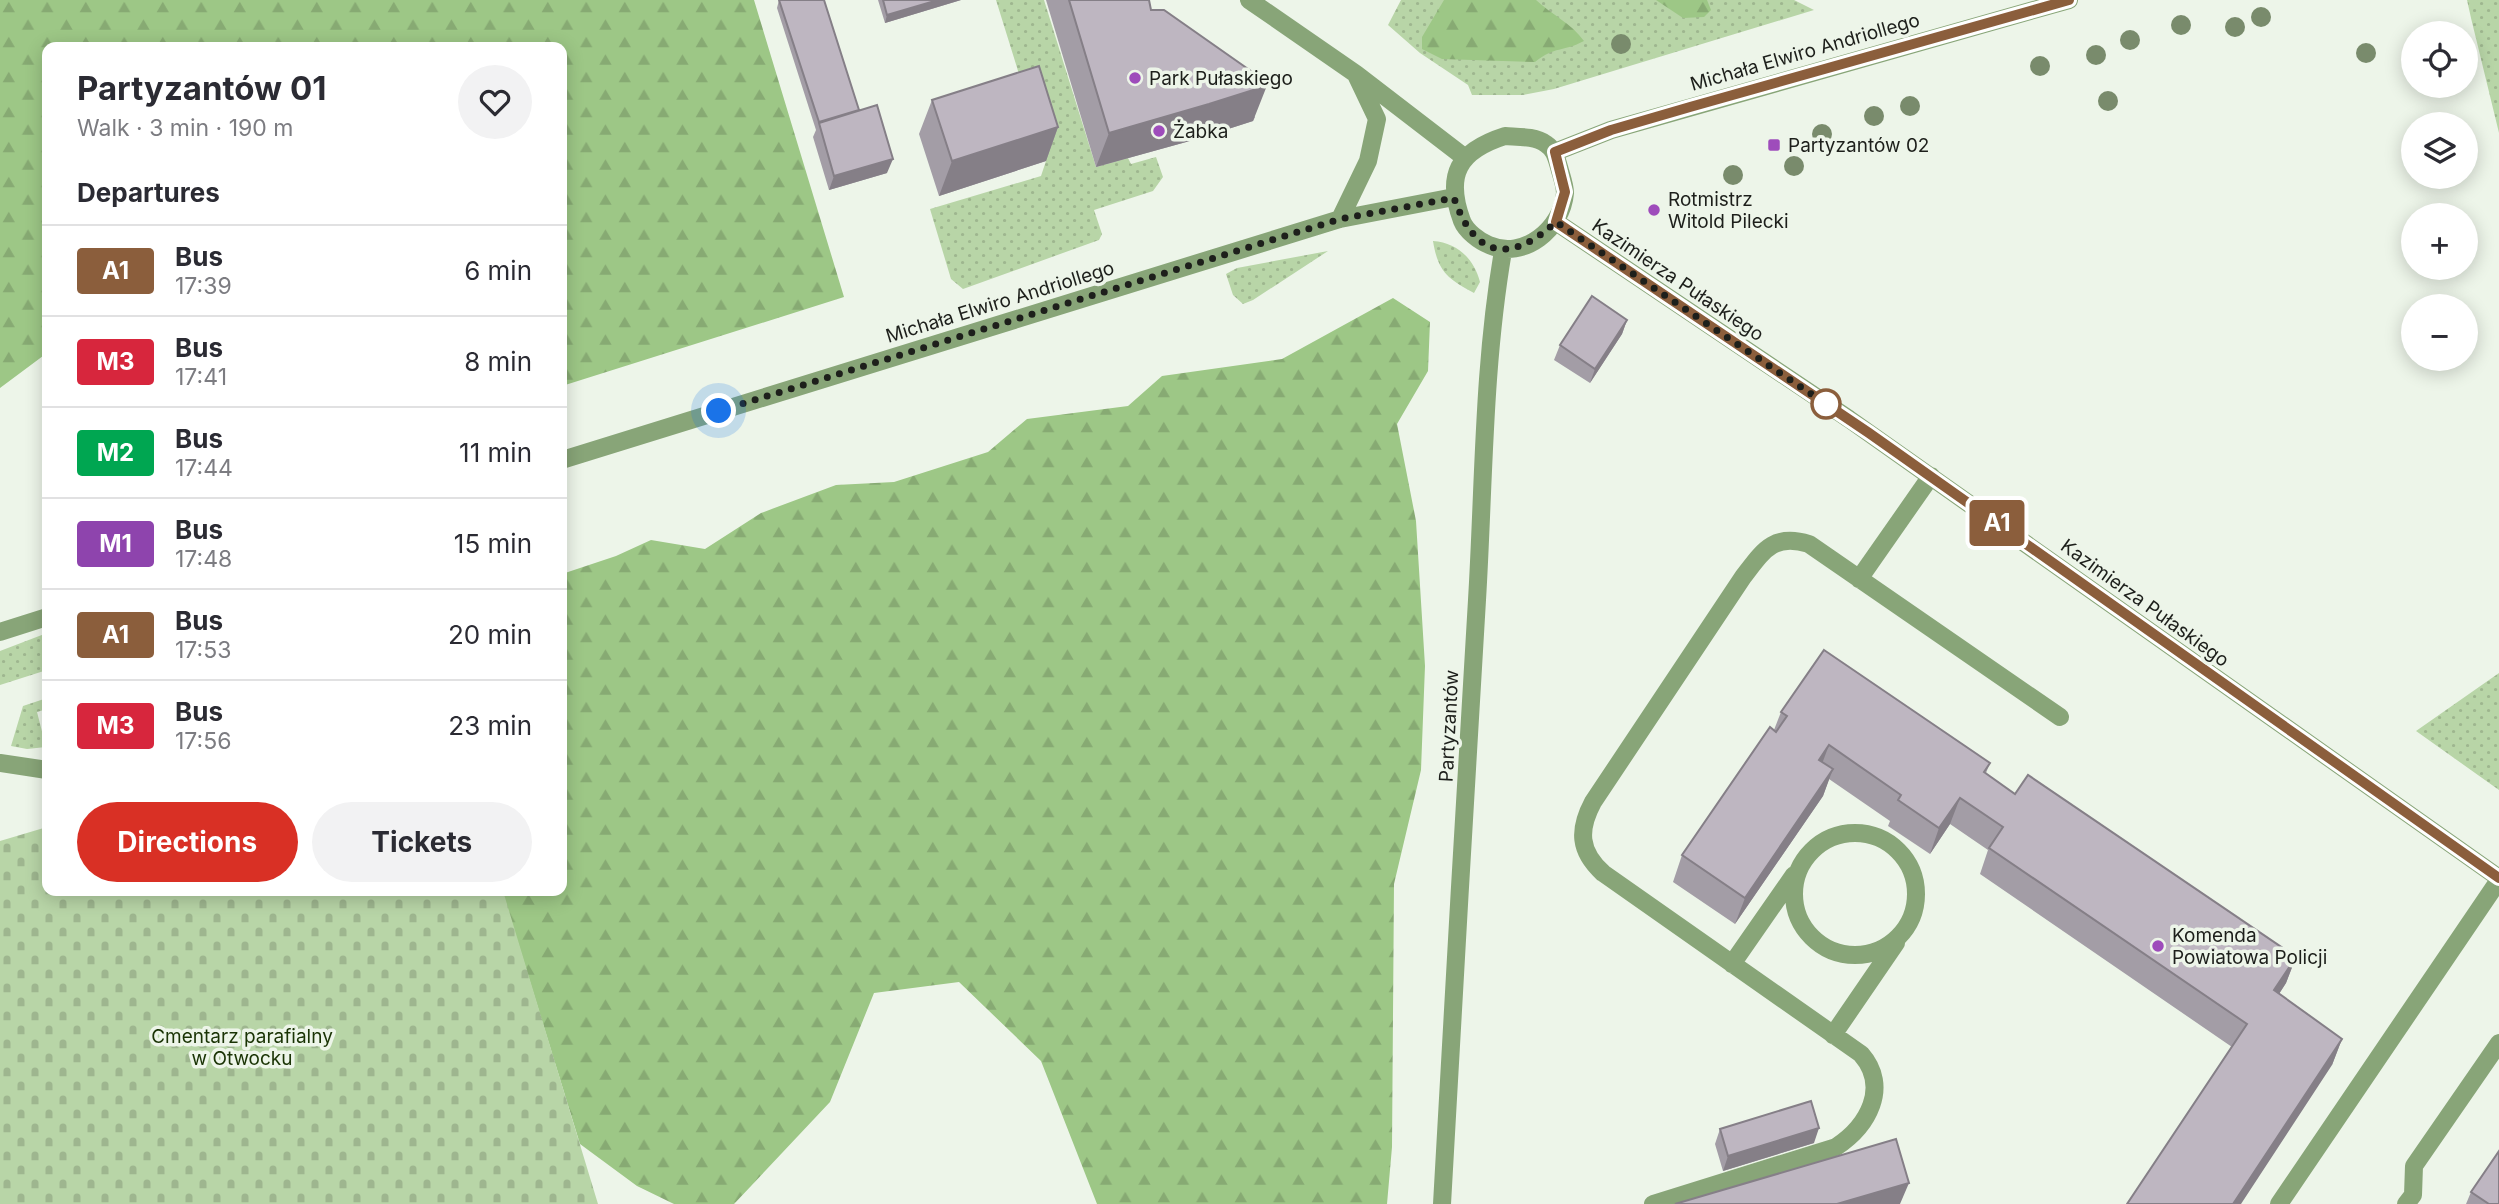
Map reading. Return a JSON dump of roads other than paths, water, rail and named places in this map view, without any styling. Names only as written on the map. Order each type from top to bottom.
[{"type":"street","points":[[1249,0],[1356,74],[1464,157]]},
{"type":"street","name":"Michała Elwiro Andriollego","points":[[1555,152],[1624,126],[2069,0]]},
{"type":"street","points":[[1340,219],[1368,161],[1377,119],[1356,74]]},
{"type":"street","points":[[1504,136],[1545,142],[1555,152],[1565,192],[1556,222],[1533,243],[1503,251],[1483,243],[1464,226],[1454,198],[1456,177],[1464,157],[1483,143],[1504,136]]},
{"type":"street","name":"Michała Elwiro Andriollego","points":[[567,458],[1340,219],[1454,198]]},
{"type":"street","name":"Kazimierza Pułaskiego","points":[[1556,222],[1931,476],[2499,879]]},
{"type":"street","name":"Partyzantów","points":[[1442,1204],[1487,381],[1493,311],[1503,251]]},
{"type":"street","points":[[1859,579],[1931,476]]},
{"type":"street","points":[[1653,1204],[1836,1147],[1858,1131],[1870,1112],[1874,1080],[1871,1069],[1861,1054],[1591,863],[1582,841],[1586,814],[1743,577],[1768,545],[1783,540],[1809,544],[2060,717]]},
{"type":"street","points":[[0,632],[42,619]]},
{"type":"street","points":[[0,763],[42,768]]},
{"type":"street","points":[[1732,964],[1802,864],[1824,841],[1843,834],[1864,833],[1891,844],[1910,866],[1916,885],[1916,905],[1904,932],[1833,1035]]},
{"type":"street","points":[[1802,864],[1795,883],[1797,915],[1807,933],[1823,947],[1842,954],[1863,956],[1890,945],[1904,932]]},
{"type":"street","points":[[2279,1204],[2499,879]]},
{"type":"street","points":[[2406,1204],[2413,1195],[2414,1166],[2499,1043]]},
{"type":"place","name":"Park Pułaskiego","points":[[1135,78]]},
{"type":"place","name":"Żabka","points":[[1159,131]]},
{"type":"place","name":"Partyzantów 02","points":[[1774,145]]},
{"type":"place","name":"Rotmistrz Witold Pilecki","points":[[1654,210]]},
{"type":"place","name":"Komenda Powiatowa Policji","points":[[2158,946]]},
{"type":"park label","name":"Cmentarz parafialny w Otwocku","points":[[242,1047]]}]
